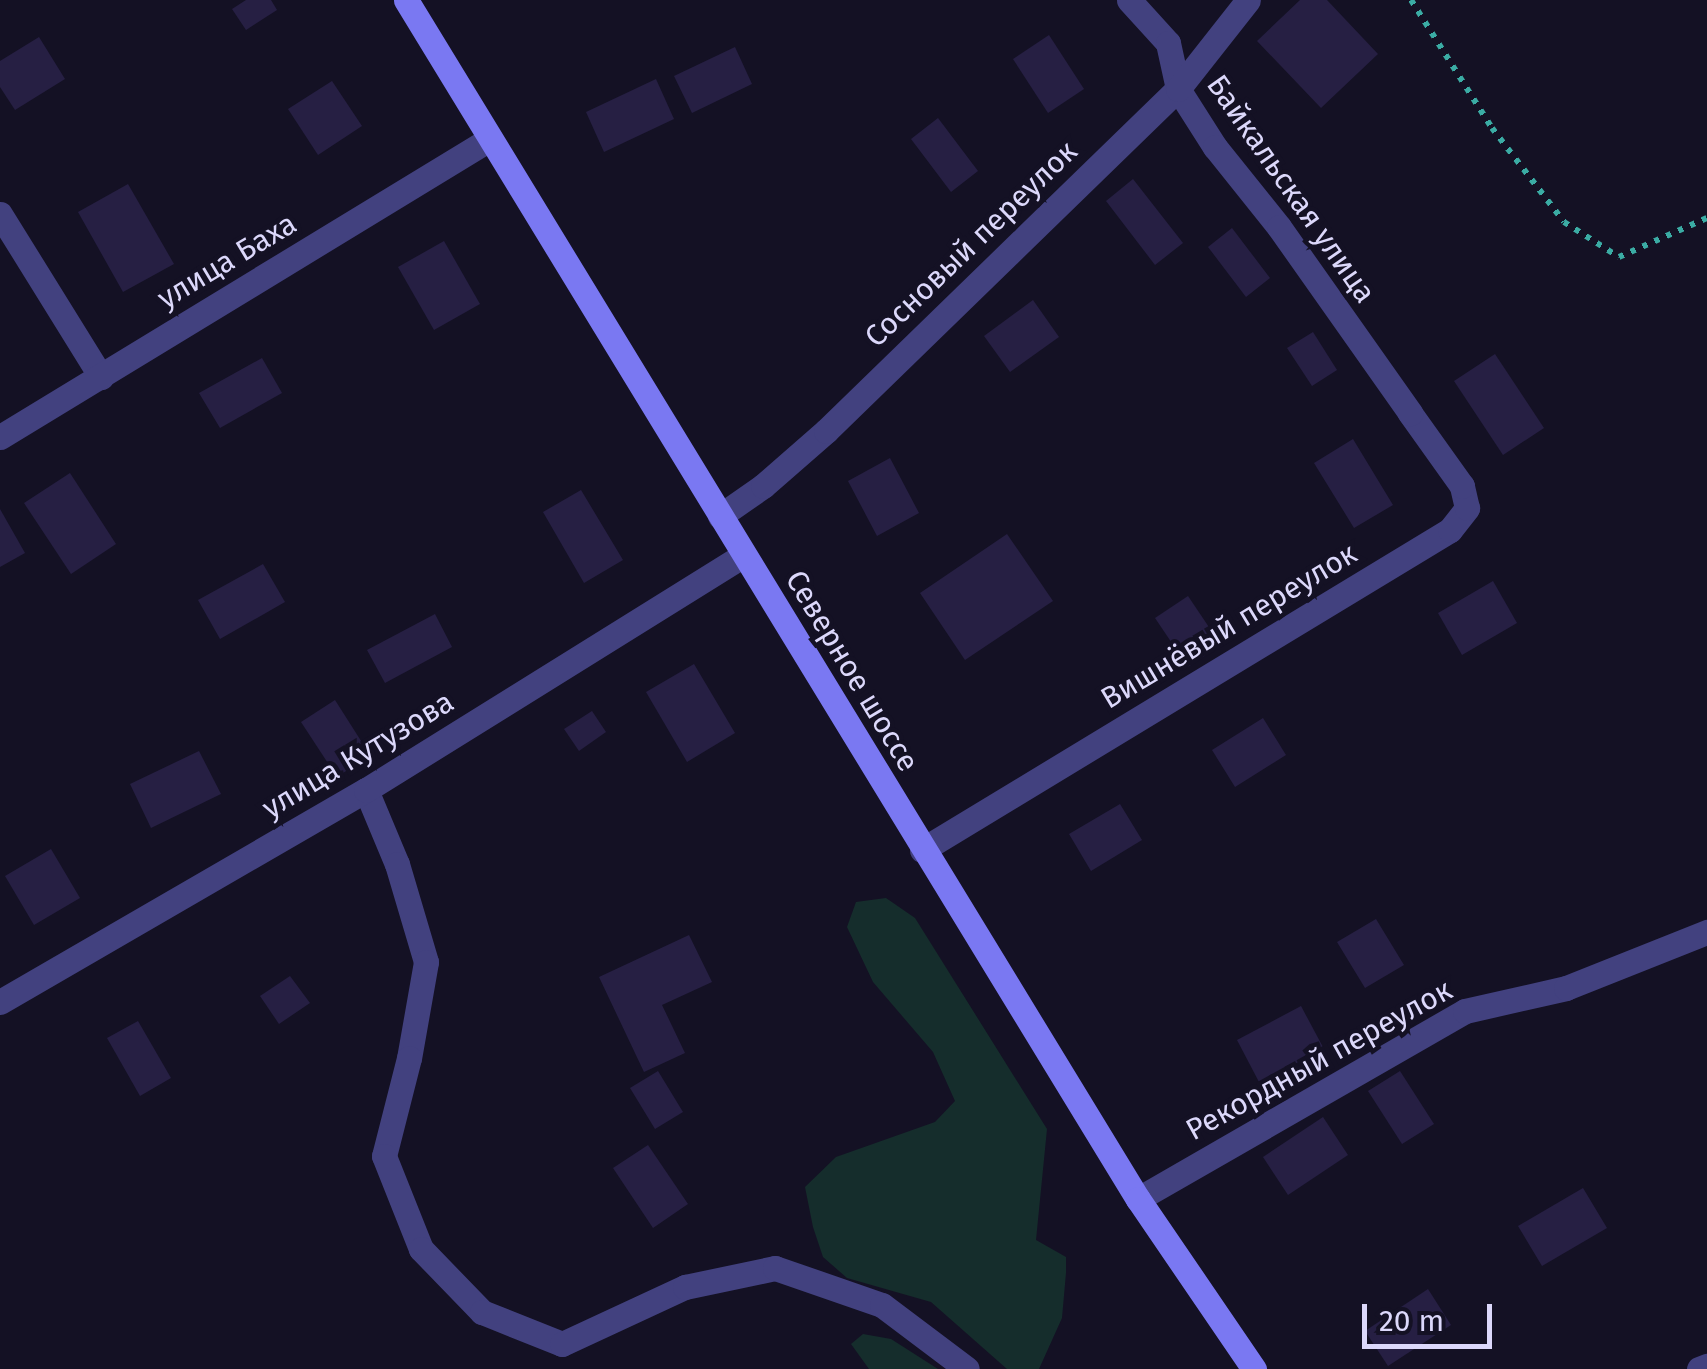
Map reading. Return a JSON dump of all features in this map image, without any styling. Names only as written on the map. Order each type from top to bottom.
[{"type":"main road","name":"Северное шоссе","points":[[416,4],[488,140],[922,850],[1138,1199],[1254,1369]]},
{"type":"street","name":"Байкальская улица","points":[[1129,0],[1168,43],[1178,88],[1214,148],[1279,227],[1410,413]]},
{"type":"street","name":"Сосновый переулок","points":[[720,516],[764,486],[826,430],[1178,88],[1248,0]]},
{"type":"street","name":"улица Баха","points":[[0,436],[488,140]]},
{"type":"street","points":[[0,214],[101,377]]},
{"type":"street","name":"Вишнёвый переулок","points":[[922,850],[1450,530],[1467,508],[1462,486],[1410,413]]},
{"type":"street","name":"улица Кутузова","points":[[0,1002],[366,790],[744,555]]},
{"type":"street","points":[[366,790],[397,864],[426,962],[409,1058],[384,1156],[421,1249],[482,1312],[562,1344],[685,1287],[775,1268],[882,1305],[967,1369]]},
{"type":"street","name":"Рекордный переулок","points":[[1138,1199],[1465,1011],[1566,988],[1707,932]]},
{"type":"street","points":[[1699,1369],[1707,1366]]},
{"type":"path","points":[[1411,0],[1492,128],[1564,222],[1619,257],[1707,218]]},
{"type":"green space","points":[[886,898],[915,918],[1047,1129],[1036,1240],[1066,1257],[1066,1273],[1062,1318],[1039,1369],[1007,1369],[931,1302],[847,1278],[823,1257],[813,1227],[805,1187],[836,1157],[935,1122],[955,1101],[933,1052],[873,982],[847,927],[856,902]]},
{"type":"green space","points":[[863,1334],[891,1339],[938,1369],[869,1369],[851,1344]]},
{"type":"building","points":[[246,0],[271,0],[277,10],[246,30],[232,9]]},
{"type":"building","points":[[1300,0],[1327,0],[1378,54],[1321,108],[1257,41]]},
{"type":"building","points":[[1049,35],[1084,89],[1048,113],[1013,59]]},
{"type":"building","points":[[39,37],[65,79],[15,110],[0,87],[0,61]]},
{"type":"building","points":[[735,47],[752,84],[692,113],[674,76]]},
{"type":"building","points":[[656,79],[674,119],[604,152],[586,112]]},
{"type":"building","points":[[332,81],[362,126],[318,155],[288,109]]},
{"type":"building","points":[[938,118],[978,171],[951,192],[911,139]]},
{"type":"building","points":[[1133,179],[1183,243],[1155,265],[1106,201]]},
{"type":"building","points":[[128,184],[174,264],[123,292],[78,212]]},
{"type":"building","points":[[1232,228],[1270,278],[1246,297],[1208,247]]},
{"type":"building","points":[[444,241],[480,304],[434,330],[398,267]]},
{"type":"building","points":[[1033,300],[1059,337],[1010,372],[984,336]]},
{"type":"building","points":[[1313,332],[1337,370],[1312,386],[1287,348]]},
{"type":"building","points":[[1495,354],[1544,428],[1503,455],[1454,381]]},
{"type":"building","points":[[262,358],[282,393],[220,428],[199,393]]},
{"type":"building","points":[[1353,439],[1393,505],[1354,528],[1314,463]]},
{"type":"building","points":[[890,458],[919,513],[877,536],[848,481]]},
{"type":"building","points":[[70,473],[116,544],[71,574],[24,503]]},
{"type":"building","points":[[581,490],[623,560],[584,583],[543,512]]},
{"type":"building","points":[[0,509],[25,553],[0,567]]},
{"type":"building","points":[[1007,534],[1053,601],[965,660],[920,593]]},
{"type":"building","points":[[263,564],[285,602],[220,639],[198,600]]},
{"type":"building","points":[[1493,581],[1517,623],[1462,655],[1438,613]]},
{"type":"building","points":[[1188,596],[1221,645],[1188,667],[1155,618]]},
{"type":"building","points":[[435,614],[452,647],[385,683],[367,650]]},
{"type":"building","points":[[694,664],[735,733],[687,762],[646,692]]},
{"type":"building","points":[[335,700],[370,755],[337,777],[301,722]]},
{"type":"building","points":[[592,711],[606,732],[579,751],[564,729]]},
{"type":"building","points":[[1263,718],[1286,755],[1235,787],[1212,750]]},
{"type":"building","points":[[199,751],[221,794],[151,828],[130,784]]},
{"type":"building","points":[[1120,804],[1142,840],[1091,871],[1069,834]]},
{"type":"building","points":[[51,849],[80,898],[34,925],[5,876]]},
{"type":"building","points":[[1376,919],[1404,965],[1365,988],[1337,942]]},
{"type":"building","points":[[689,935],[712,982],[662,1005],[685,1053],[644,1072],[599,977]]},
{"type":"building","points":[[290,976],[310,1003],[279,1024],[260,996]]},
{"type":"building","points":[[1301,1006],[1324,1049],[1259,1082],[1237,1040]]},
{"type":"building","points":[[138,1021],[171,1078],[140,1096],[107,1038]]},
{"type":"building","points":[[658,1071],[683,1112],[655,1129],[630,1088]]},
{"type":"building","points":[[1400,1071],[1434,1124],[1402,1144],[1368,1091]]},
{"type":"building","points":[[1323,1117],[1348,1155],[1288,1195],[1263,1157]]},
{"type":"building","points":[[648,1145],[688,1204],[653,1228],[613,1168]]},
{"type":"building","points":[[1583,1188],[1607,1228],[1542,1266],[1518,1226]]},
{"type":"building","points":[[1428,1289],[1451,1325],[1388,1366],[1365,1331]]}]
